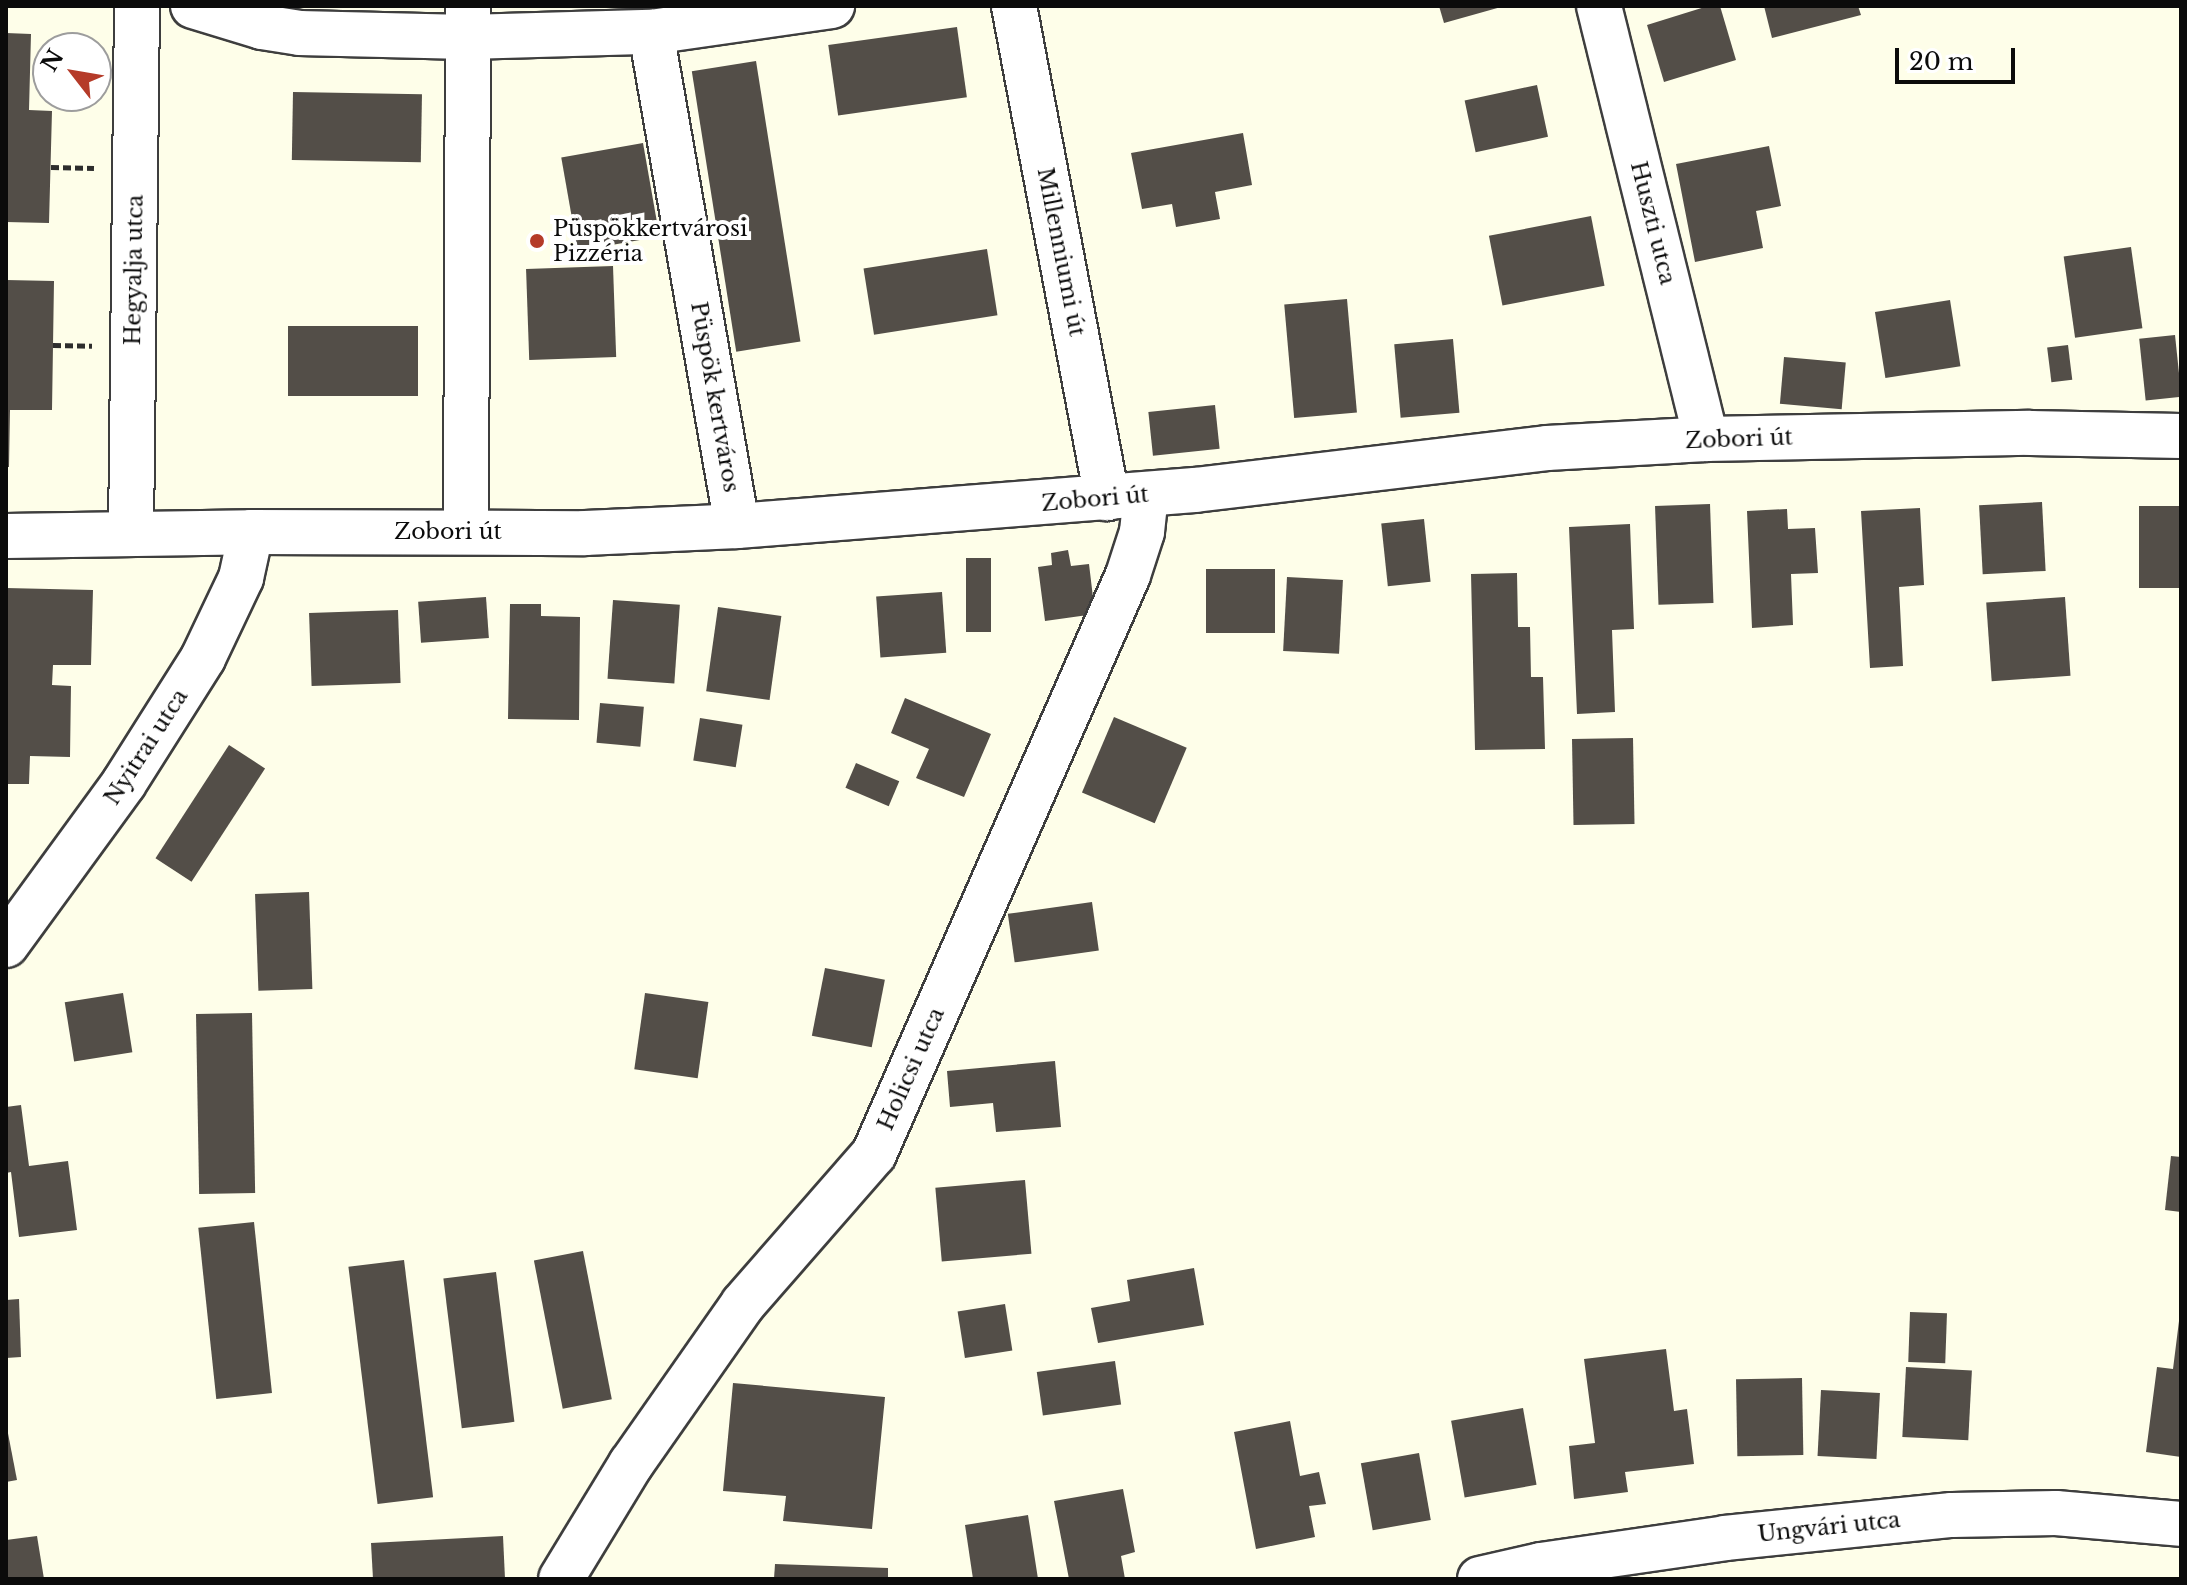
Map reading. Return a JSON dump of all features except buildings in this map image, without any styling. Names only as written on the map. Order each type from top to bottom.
[{"type":"street","name":"Hegyalja utca","points":[[131,534],[137,6]]},
{"type":"street","points":[[193,6],[262,27],[299,33],[468,22],[651,32],[832,6]]},
{"type":"street","name":"Millenniumi út","points":[[1014,6],[1127,496]]},
{"type":"street","name":"Huszti utca","points":[[1599,6],[1706,439]]},
{"type":"street","points":[[466,532],[468,22]]},
{"type":"street","name":"Püspök kertváros","points":[[651,32],[737,526]]},
{"type":"street","name":"Zobori út","points":[[6,536],[251,532],[585,533],[737,526],[1127,496],[1547,448],[1706,439],[2030,433],[2181,436]]},
{"type":"street","name":"Holicsi utca","points":[[561,1579],[631,1464],[743,1304],[874,1154],[1128,575],[1142,532],[1127,496]]},
{"type":"street","name":"Nyitrai utca","points":[[6,945],[124,783],[203,658],[241,578],[251,532]]},
{"type":"street","name":"Ungvári utca","points":[[1480,1579],[1541,1565],[1725,1538],[1952,1515],[2056,1513],[2181,1524]]},
{"type":"path","points":[[53,345],[96,346]]},
{"type":"place","name":"Püspökkertvárosi Pizzéria","points":[[537,241]]}]
